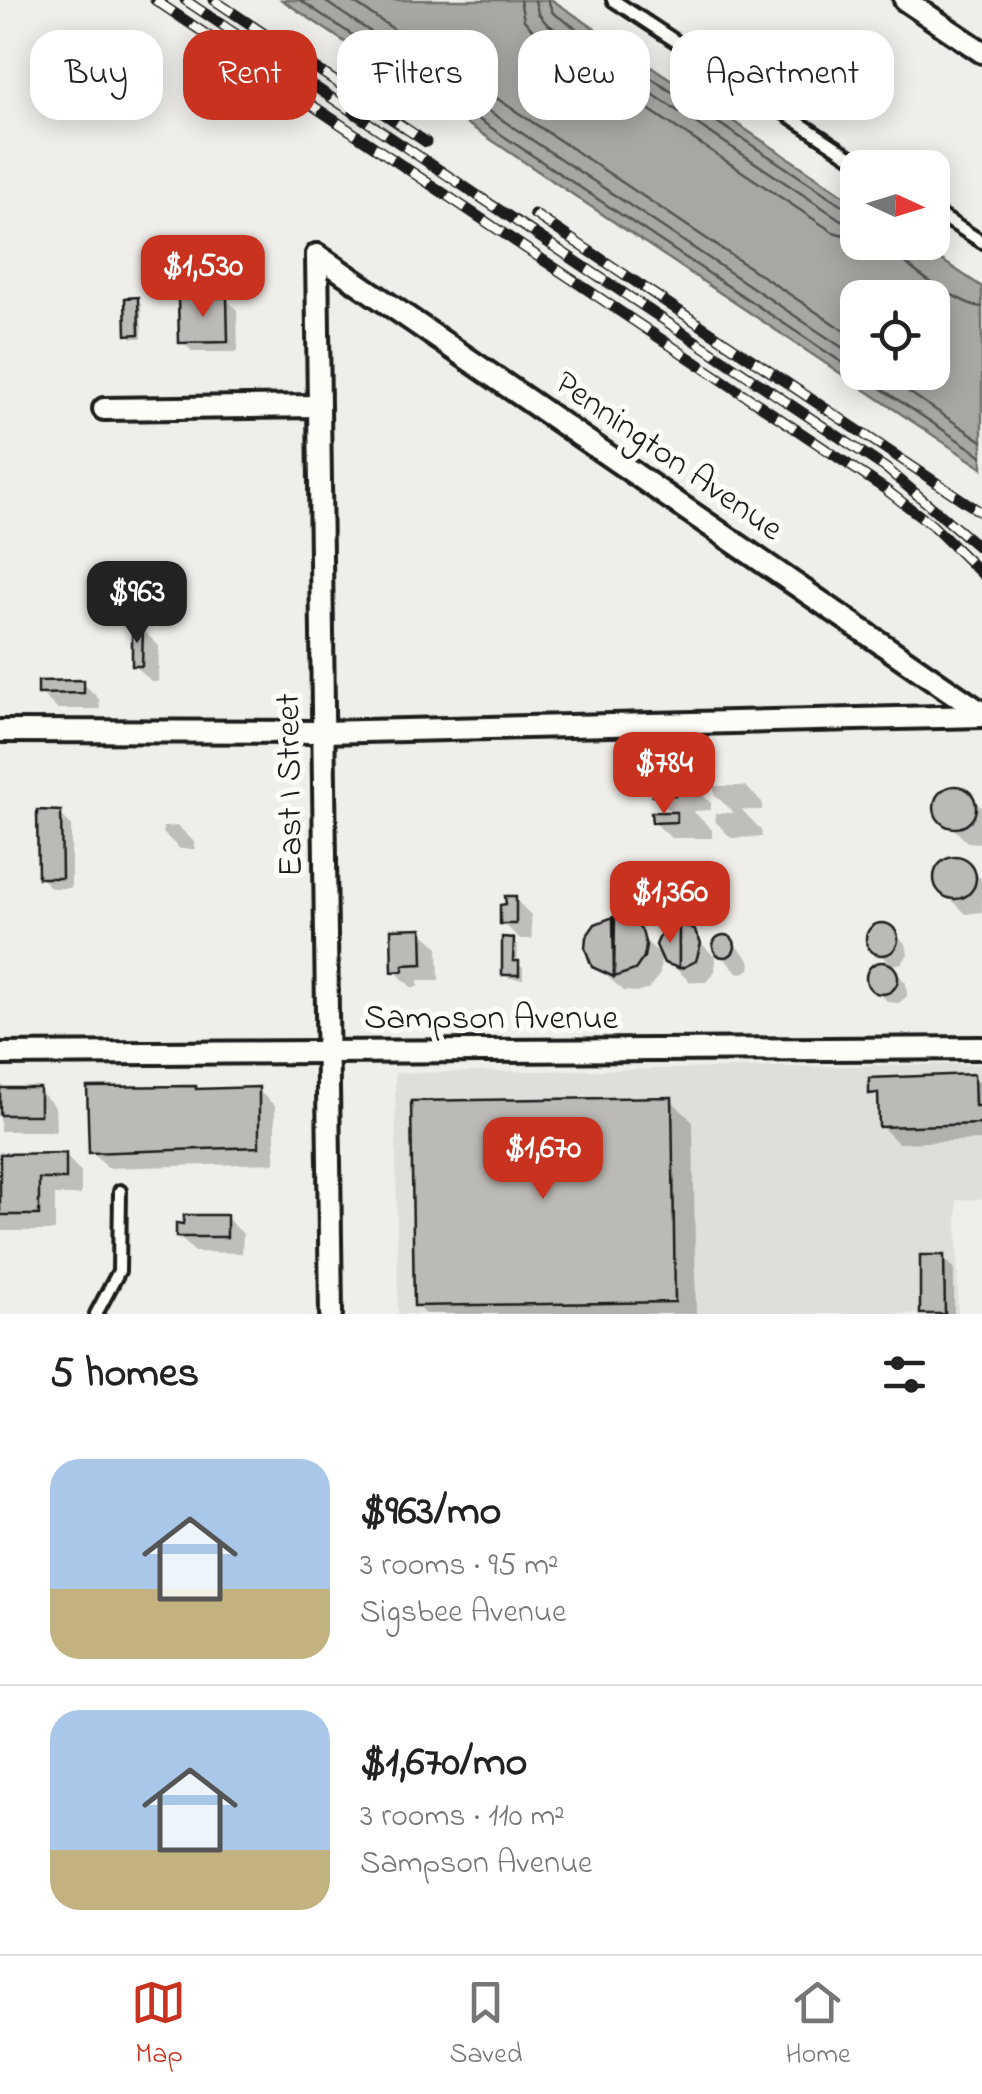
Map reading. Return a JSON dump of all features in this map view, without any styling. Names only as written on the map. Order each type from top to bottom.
[{"type":"street","points":[[905,0],[982,52]]},
{"type":"street","name":"East I Street","points":[[317,254],[331,1314]]},
{"type":"street","name":"Pennington Avenue","points":[[317,254],[982,714]]},
{"type":"street","points":[[104,409],[318,406]]},
{"type":"street","points":[[0,731],[322,732],[982,714]]},
{"type":"street","name":"Sampson Avenue","points":[[0,1054],[982,1048]]},
{"type":"lane","points":[[613,0],[841,150]]},
{"type":"lane","points":[[950,222],[982,242]]},
{"type":"lane","points":[[96,1314],[120,1271],[120,1191]]},
{"type":"shaded area","points":[[982,1064],[982,1199],[957,1200],[958,1314],[398,1314],[395,1073]]},
{"type":"water","points":[[282,0],[552,0],[597,30],[518,30],[518,120],[650,120],[650,66],[670,79],[670,120],[731,120],[840,193],[840,260],[942,260],[982,287],[982,468],[865,390],[950,390],[950,280],[840,280],[840,373],[461,120],[498,120],[498,30],[337,30],[337,37]]},
{"type":"building","points":[[138,297],[139,334],[126,335],[125,298]]},
{"type":"building","points":[[227,297],[228,342],[179,343],[178,298]]},
{"type":"building","points":[[132,626],[143,626],[142,666],[132,666]]},
{"type":"building","points":[[84,680],[84,693],[38,694],[38,681]]},
{"type":"building","points":[[652,785],[677,785],[677,795],[652,796]]},
{"type":"building","points":[[955,786],[970,792],[976,807],[970,822],[955,828],[940,822],[934,807],[940,792]]},
{"type":"building","points":[[37,810],[61,811],[62,878],[38,878]]},
{"type":"building","points":[[651,812],[677,812],[677,822],[652,823]]},
{"type":"building","points":[[955,857],[970,863],[976,878],[970,893],[955,899],[940,893],[934,878],[940,863]]},
{"type":"building","points":[[505,896],[516,896],[516,924],[500,924],[500,905],[506,904]]},
{"type":"building","points":[[613,917],[614,977],[592,967],[585,948],[586,937],[595,924]]},
{"type":"building","points":[[615,917],[635,923],[646,946],[635,970],[614,977]]},
{"type":"building","points":[[679,923],[679,968],[664,963],[656,945],[662,931]]},
{"type":"building","points":[[679,923],[694,929],[701,943],[696,961],[682,968],[679,968]]},
{"type":"building","points":[[882,923],[893,928],[898,939],[893,950],[882,955],[871,950],[866,939],[871,928]]},
{"type":"building","points":[[422,928],[423,964],[403,965],[403,971],[392,972],[391,929]]},
{"type":"building","points":[[720,935],[728,935],[735,946],[728,957],[720,957],[713,950],[713,942]]},
{"type":"building","points":[[502,937],[514,938],[513,961],[519,961],[519,975],[502,975]]},
{"type":"building","points":[[882,962],[893,967],[898,978],[893,989],[882,994],[871,989],[866,978],[871,967]]},
{"type":"building","points":[[974,1074],[975,1106],[982,1106],[982,1124],[879,1127],[878,1093],[869,1094],[869,1078]]},
{"type":"building","points":[[87,1087],[259,1087],[259,1147],[89,1153]]},
{"type":"building","points":[[0,1088],[40,1088],[40,1115],[0,1115]]},
{"type":"building","points":[[672,1097],[675,1302],[414,1306],[411,1101]]},
{"type":"building","points":[[66,1153],[66,1179],[39,1179],[39,1215],[0,1215],[0,1154]]},
{"type":"building","points":[[184,1215],[227,1215],[227,1237],[176,1237],[176,1223],[183,1224]]},
{"type":"building","points":[[920,1255],[944,1255],[945,1314],[920,1314]]},
{"type":"railway","points":[[155,0],[885,489],[932,525],[982,574]]},
{"type":"railway","points":[[185,0],[887,469],[982,550]]},
{"type":"railway","points":[[214,0],[426,142]]},
{"type":"railway","points":[[534,214],[982,513]]}]
